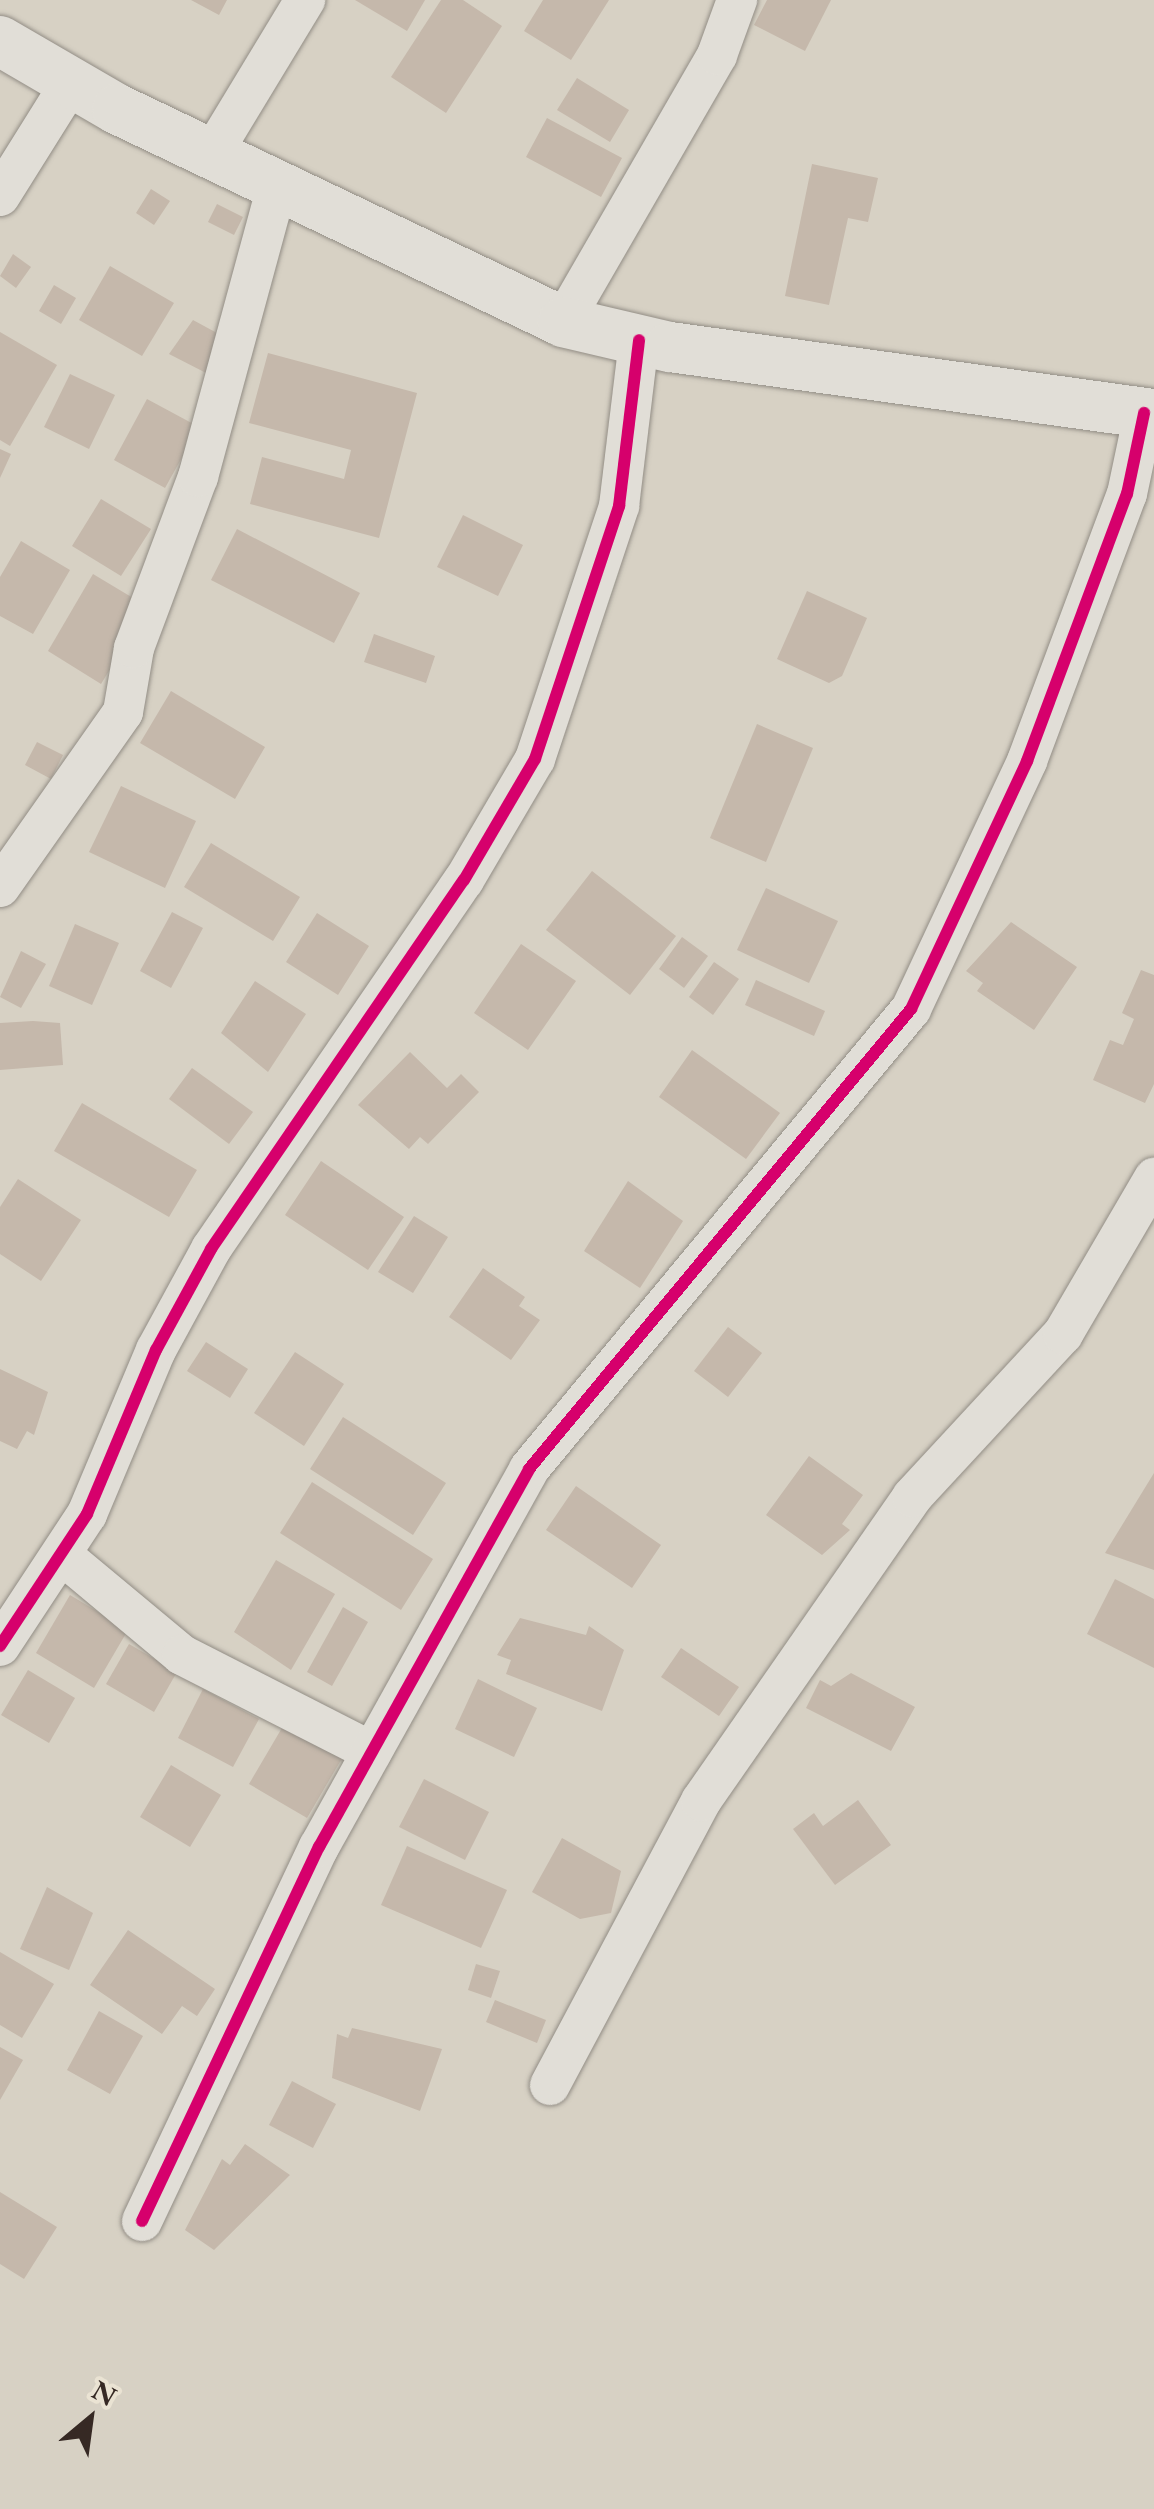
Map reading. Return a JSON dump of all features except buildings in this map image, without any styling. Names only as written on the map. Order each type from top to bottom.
[{"type":"street","points":[[212,152],[304,0]]},
{"type":"street","points":[[564,322],[717,55],[737,0]]},
{"type":"street","points":[[0,41],[70,84],[277,188],[564,322],[639,340],[1149,413],[1127,494],[1027,761],[912,1009],[529,1468],[372,1752],[142,2221]]},
{"type":"street","points":[[0,196],[70,84]]},
{"type":"street","points":[[0,887],[123,712],[134,648],[198,477],[277,188]]},
{"type":"street","points":[[0,1646],[62,1555],[211,1250],[464,880],[535,759],[619,506],[639,340]]},
{"type":"street","points":[[550,2085],[701,1802],[912,1497],[1063,1334],[1154,1178]]},
{"type":"street","points":[[62,1555],[182,1656],[372,1752]]},
{"type":"cycle path","points":[[0,1646],[87,1514],[156,1350],[211,1249],[464,880],[535,759],[619,506],[639,340]]},
{"type":"cycle path","points":[[142,2221],[319,1847],[529,1469],[911,1009],[1027,761],[1127,494],[1144,413]]}]
